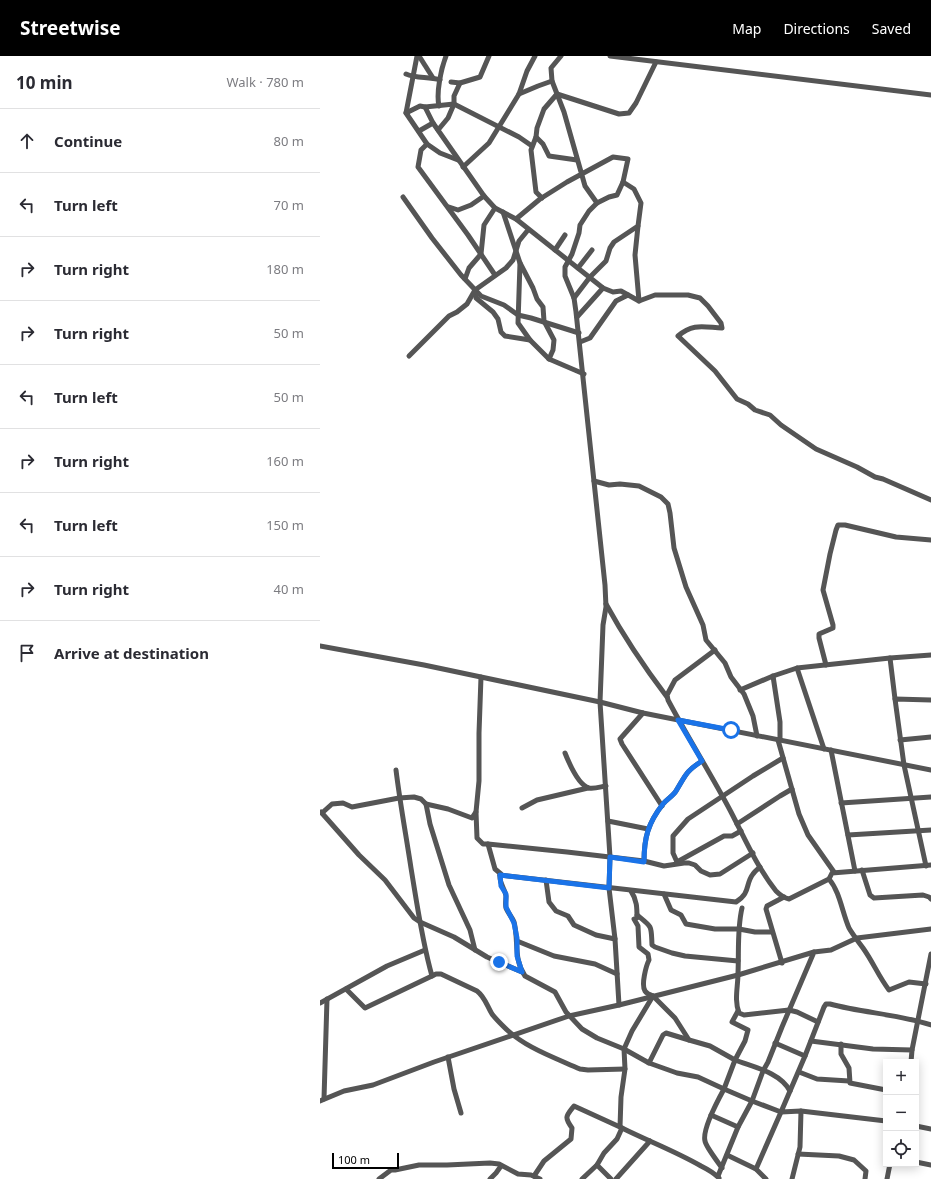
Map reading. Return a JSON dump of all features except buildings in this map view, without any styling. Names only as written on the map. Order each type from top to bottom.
[{"type":"street","points":[[418,56],[412,76],[406,112],[427,144],[440,153],[458,160]]},
{"type":"street","points":[[418,56],[433,78]]},
{"type":"street","points":[[451,82],[460,83],[480,77],[489,56]]},
{"type":"street","points":[[464,167],[489,143],[519,94],[527,71],[535,56]]},
{"type":"street","points":[[561,56],[551,68],[552,81],[574,143],[577,160],[585,186],[597,203]]},
{"type":"street","points":[[610,56],[931,95]]},
{"type":"street","points":[[439,106],[437,98],[445,57]]},
{"type":"street","points":[[557,94],[619,114],[629,112],[636,103],[656,62]]},
{"type":"street","points":[[406,74],[440,80]]},
{"type":"street","points":[[519,94],[552,81]]},
{"type":"street","points":[[438,130],[448,118],[454,104],[454,96],[460,83]]},
{"type":"street","points":[[542,198],[536,192],[531,150],[544,109],[557,94]]},
{"type":"street","points":[[406,112],[420,106],[426,107],[454,104],[519,137],[532,146]]},
{"type":"street","points":[[426,107],[433,123],[458,160],[484,196],[495,208],[516,219],[603,288],[613,292],[622,291],[639,301],[655,295],[688,295],[700,298],[721,323],[722,328],[696,326],[686,329],[678,336],[715,371],[737,399],[748,404],[755,410],[770,415],[781,425],[816,449],[864,471],[875,478],[883,479],[931,500]]},
{"type":"street","points":[[419,132],[433,123]]},
{"type":"street","points":[[536,137],[544,144],[549,156],[577,160]]},
{"type":"street","points":[[427,144],[421,150],[418,167],[448,207],[495,275]]},
{"type":"street","points":[[516,219],[542,198],[613,157],[628,159],[623,182],[617,195],[597,203],[589,211],[580,225],[569,261],[565,267],[565,276],[574,298],[577,317],[605,584],[606,604],[602,631],[600,702],[610,857],[609,888],[615,939],[619,1005]]},
{"type":"street","points":[[623,182],[634,189],[641,203],[635,255],[639,301]]},
{"type":"street","points":[[448,207],[458,210],[471,205],[484,196]]},
{"type":"street","points":[[403,197],[432,238],[465,279],[481,296],[504,305],[518,315],[579,333]]},
{"type":"street","points":[[465,279],[469,268],[481,254],[484,225],[495,208]]},
{"type":"street","points":[[503,212],[515,251],[534,288],[537,299],[543,307],[545,322],[554,340],[553,350],[549,359]]},
{"type":"street","points":[[574,298],[590,277],[606,261],[610,248],[614,242],[638,226]]},
{"type":"street","points":[[409,356],[449,316],[467,304],[475,290],[506,268],[513,260],[519,241],[528,230]]},
{"type":"street","points":[[555,250],[565,235]]},
{"type":"street","points":[[578,268],[592,250]]},
{"type":"street","points":[[520,263],[518,323],[530,340],[549,359],[584,374]]},
{"type":"street","points":[[577,317],[603,288]]},
{"type":"street","points":[[475,290],[476,298],[493,312],[498,319],[501,332],[505,336],[530,340]]},
{"type":"street","points":[[580,342],[590,338],[616,301],[628,295]]},
{"type":"street","points":[[594,480],[609,485],[620,484],[639,486],[662,497],[668,504],[674,548],[686,587],[703,626],[706,640],[725,663],[731,677],[744,694],[753,716],[758,736]]},
{"type":"street","points":[[826,665],[819,634],[833,628],[823,590],[830,554],[838,525],[845,525],[896,537],[931,540]]},
{"type":"street","points":[[606,604],[618,626],[648,672],[668,697],[678,720],[722,796],[760,867],[777,893],[789,899],[829,879],[830,874],[834,872],[928,866],[918,831],[904,765],[890,658]]},
{"type":"street","points":[[320,646],[481,677],[600,702],[643,713],[931,770]]},
{"type":"street","points":[[668,697],[667,695],[669,689],[675,680],[714,650]]},
{"type":"street","points":[[740,690],[797,668],[931,655]]},
{"type":"street","points":[[797,668],[824,749]]},
{"type":"street","points":[[773,676],[780,722],[779,740],[799,814],[808,835],[834,872]]},
{"type":"street","points":[[481,677],[479,781],[476,812],[478,838],[483,844],[610,857],[664,866],[675,863],[724,836],[732,836],[741,831]]},
{"type":"street","points":[[895,699],[931,700]]},
{"type":"street","points":[[643,713],[620,739],[662,806]]},
{"type":"street","points":[[900,740],[931,737]]},
{"type":"street","points":[[830,750],[855,871]]},
{"type":"street","points":[[565,753],[573,771],[588,788]]},
{"type":"street","points":[[675,863],[673,853],[673,836],[688,819],[783,758]]},
{"type":"street","points":[[644,862],[644,841],[653,818],[676,791],[684,776],[690,769],[702,761]]},
{"type":"street","points":[[396,770],[399,798],[420,922],[432,976]]},
{"type":"street","points":[[522,808],[537,800],[588,788],[606,786]]},
{"type":"street","points":[[737,824],[780,796],[792,790]]},
{"type":"street","points":[[476,812],[472,818],[448,809],[426,804],[421,799],[414,797],[399,798],[352,807],[343,803],[332,804],[321,812],[359,855],[385,880],[414,918],[454,937],[487,957],[522,972]]},
{"type":"street","points":[[841,803],[931,797]]},
{"type":"street","points":[[426,804],[430,824],[449,885],[470,930],[476,950]]},
{"type":"street","points":[[608,821],[648,829]]},
{"type":"street","points":[[848,835],[931,830]]},
{"type":"street","points":[[488,844],[495,869],[501,874],[501,886],[506,894],[506,907],[514,923],[517,941],[517,956],[522,972],[525,976],[555,992],[569,1016],[574,1018],[582,1029],[597,1038],[624,1049],[649,1062],[677,1073],[698,1077],[781,1112],[801,1111],[883,1122]]},
{"type":"street","points":[[675,863],[689,863],[695,865],[700,871],[710,875],[720,874],[753,853]]},
{"type":"street","points":[[500,875],[736,902],[742,898],[748,889],[752,875],[760,867]]},
{"type":"street","points":[[862,870],[870,895],[874,898],[923,895],[930,897],[931,900]]},
{"type":"street","points":[[829,879],[850,929],[889,990],[909,982],[926,984]]},
{"type":"street","points":[[546,880],[549,902],[556,911],[568,916],[574,925],[596,935],[615,939]]},
{"type":"street","points":[[631,891],[635,897],[637,906],[637,918],[634,918],[638,926],[639,947],[648,954],[650,960],[647,965],[644,988],[646,993],[653,996],[675,1018],[689,1040]]},
{"type":"street","points":[[664,894],[671,910],[681,915],[686,924],[715,929],[739,929],[755,932],[772,932]]},
{"type":"street","points":[[782,962],[772,932],[767,913],[767,906],[784,897]]},
{"type":"street","points":[[722,1168],[705,1141],[706,1130],[711,1115],[745,1041],[748,1030],[732,1022],[738,1011],[736,990],[738,975],[739,929],[742,908]]},
{"type":"street","points":[[637,915],[650,926],[652,930],[652,945],[655,947],[685,956],[738,961]]},
{"type":"street","points":[[327,999],[322,1100],[344,1091],[373,1085],[448,1057],[569,1016],[738,975],[814,952],[831,950],[857,938],[931,929]]},
{"type":"street","points":[[517,941],[554,956],[594,964],[617,974]]},
{"type":"street","points":[[320,1002],[387,966],[425,950]]},
{"type":"street","points":[[534,1176],[544,1161],[571,1139],[572,1128],[566,1120],[566,1117],[574,1106],[683,1156],[719,1178],[738,1127],[752,1101],[763,1071],[814,952]]},
{"type":"street","points":[[910,1059],[931,954]]},
{"type":"street","points":[[346,989],[365,1008],[436,974],[441,974],[477,991],[483,996],[492,1013],[512,1035],[535,1049],[580,1069],[625,1068]]},
{"type":"street","points":[[582,1179],[597,1165],[604,1153],[617,1139],[621,1127],[621,1097],[625,1068],[624,1049],[632,1031],[653,996]]},
{"type":"street","points":[[756,1169],[806,1056],[826,1004],[918,1020],[931,1024]]},
{"type":"street","points":[[738,1011],[741,1015],[744,1015],[789,1010],[797,1012],[818,1022]]},
{"type":"street","points":[[649,1062],[663,1035],[666,1033],[710,1046],[735,1060],[780,1078],[790,1091]]},
{"type":"street","points":[[811,1041],[873,1049],[912,1050]]},
{"type":"street","points":[[775,1043],[806,1056]]},
{"type":"street","points":[[841,1044],[841,1054],[849,1068],[850,1081]]},
{"type":"street","points":[[448,1057],[454,1089],[461,1113]]},
{"type":"street","points":[[799,1072],[817,1079],[850,1081],[852,1084],[883,1089]]},
{"type":"street","points":[[792,1179],[798,1154],[801,1111]]},
{"type":"street","points":[[711,1115],[738,1127]]},
{"type":"street","points":[[919,1127],[931,1129]]},
{"type":"street","points":[[616,1179],[650,1142]]},
{"type":"street","points":[[798,1154],[839,1156],[854,1160],[866,1171],[865,1179]]},
{"type":"street","points":[[727,1155],[756,1169],[766,1179]]},
{"type":"street","points":[[379,1179],[391,1170],[419,1165],[490,1163],[502,1166],[518,1174],[534,1176],[540,1179]]},
{"type":"street","points":[[919,1163],[931,1165]]},
{"type":"street","points":[[597,1165],[611,1179]]},
{"type":"street","points":[[490,1179],[502,1166]]},
{"type":"street","points":[[887,1179],[889,1167]]},
{"type":"route","points":[[499,962],[522,972],[517,956],[517,938],[514,923],[506,907],[506,894],[501,886],[500,875],[609,888],[610,857],[644,862],[644,841],[653,818],[666,800],[676,791],[684,776],[690,769],[702,761],[678,720],[731,730]]}]
